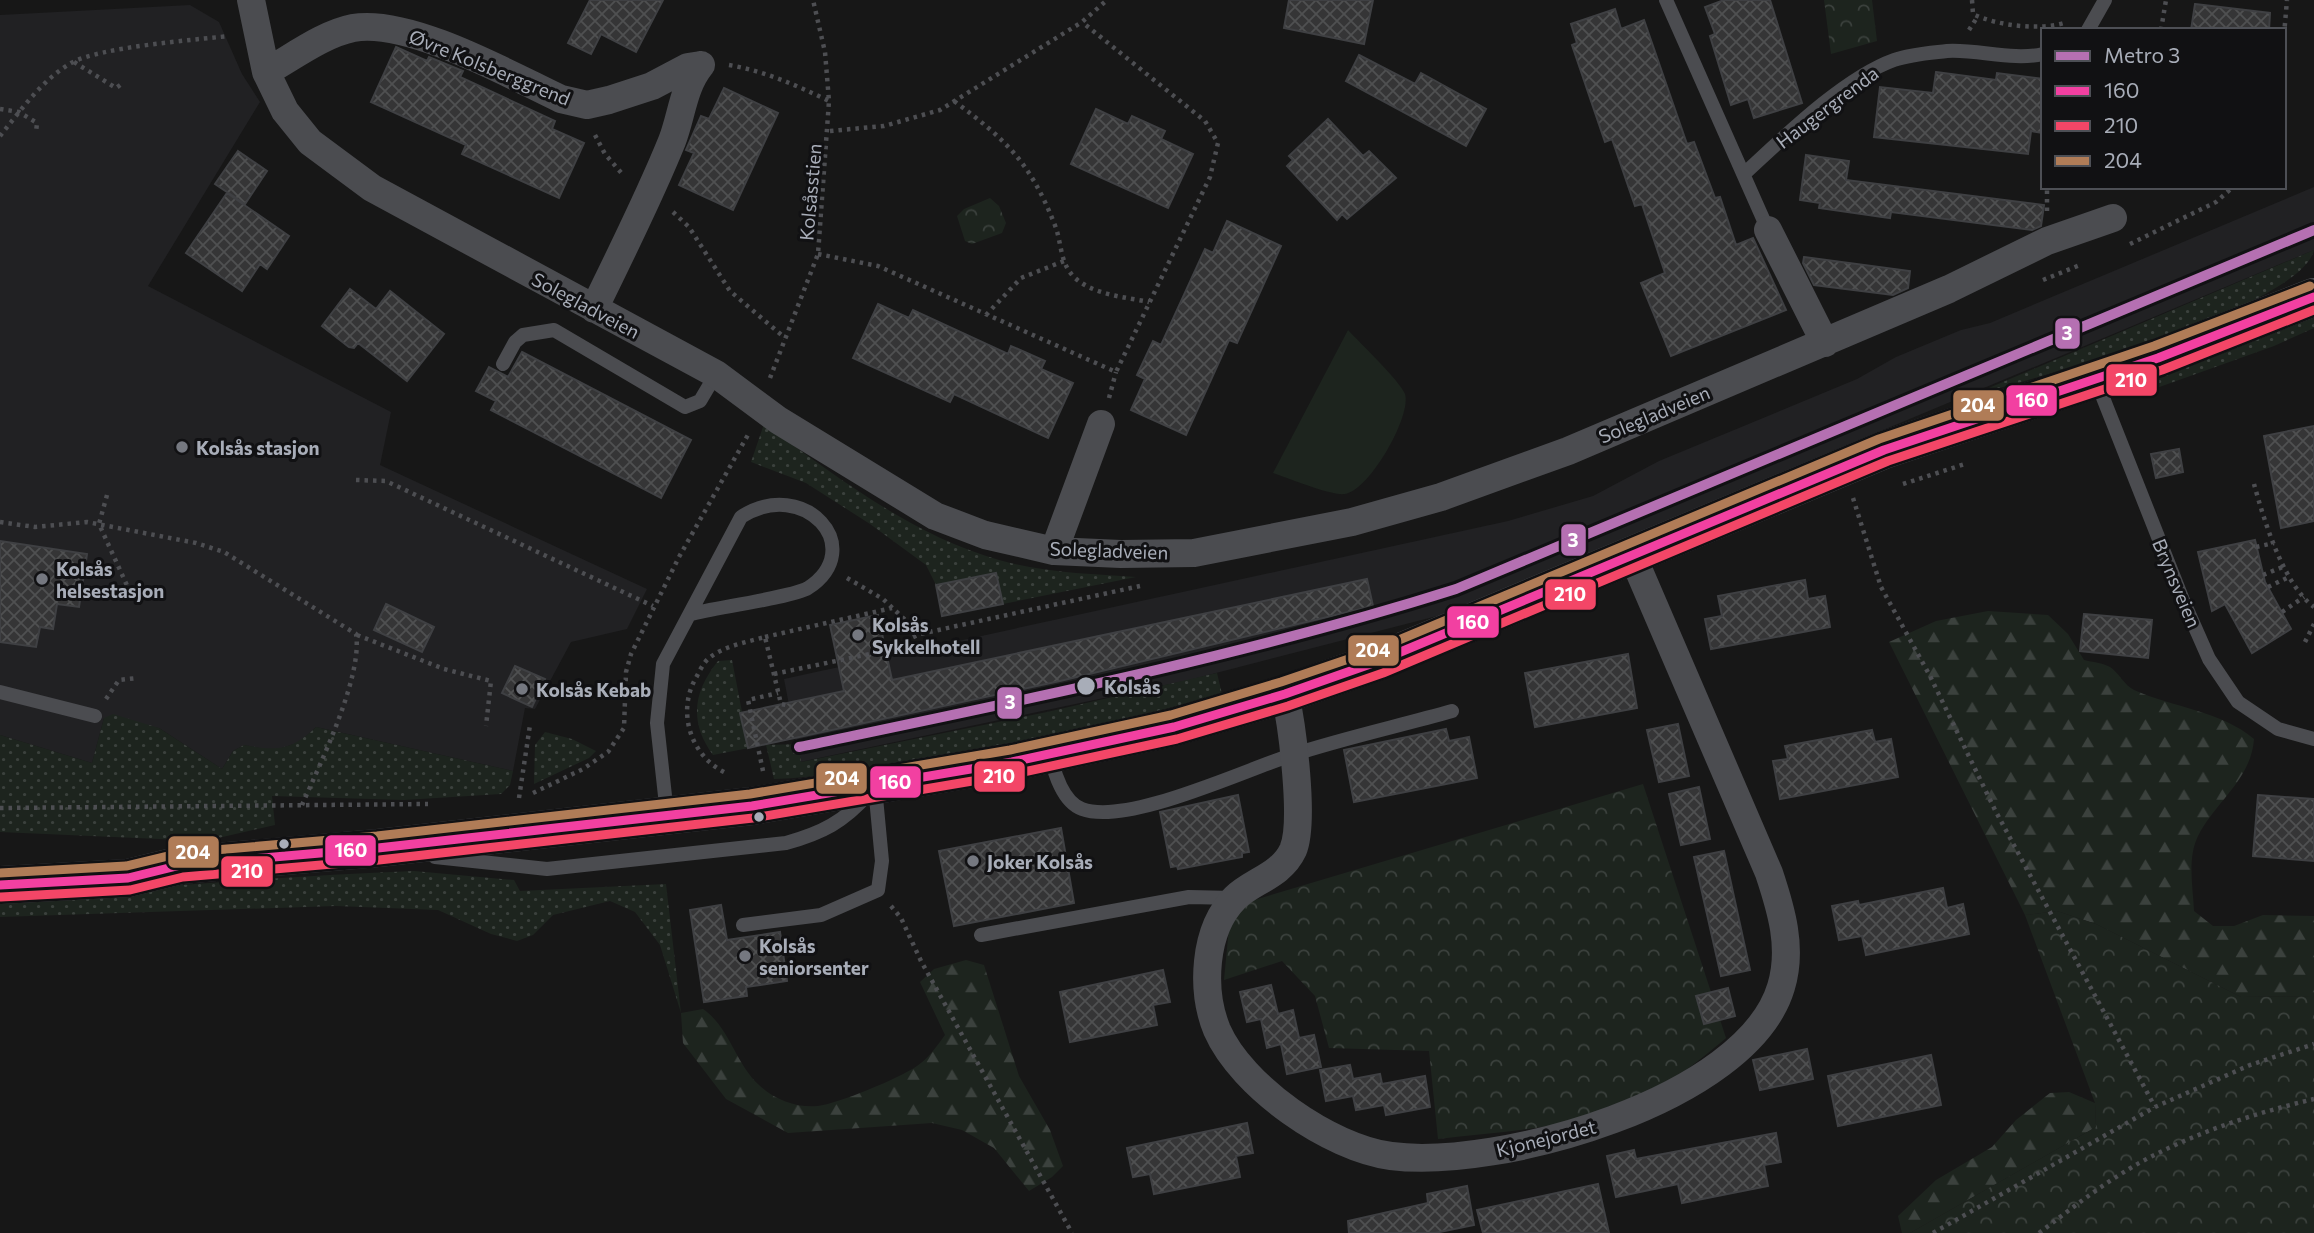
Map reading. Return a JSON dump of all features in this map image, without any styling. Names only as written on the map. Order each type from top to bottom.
[{"type":"main road","points":[[0,885],[128,878],[181,865],[378,848],[752,806],[1051,754],[1174,727],[1285,694],[1391,656],[1884,450],[2238,329],[2314,297]]},
{"type":"main road","points":[[0,859],[133,858],[181,865]]},
{"type":"street","name":"Solegladveien","points":[[251,0],[266,72],[285,111],[310,142],[372,188],[716,374],[743,391],[778,420],[935,516],[985,535],[1054,551],[1194,553],[1352,522],[1441,497],[1521,469],[1825,343],[1949,289],[2046,241],[2113,218]]},
{"type":"street","name":"Øvre Kolsberggrend","points":[[266,72],[339,33],[354,28],[414,34],[587,105],[652,86],[688,67],[701,65]]},
{"type":"street","points":[[594,309],[649,195],[673,137],[691,78],[701,65]]},
{"type":"street","points":[[1769,230],[1825,343]]},
{"type":"street","points":[[1054,551],[1101,424]]},
{"type":"street","name":"Kjonejordet","points":[[1285,694],[1294,754],[1296,826],[1293,850],[1271,876],[1236,898],[1216,930],[1208,968],[1206,993],[1218,1032],[1233,1054],[1270,1095],[1303,1119],[1360,1148],[1391,1156],[1487,1152],[1616,1120],[1714,1070],[1742,1046],[1764,1020],[1782,985],[1784,920],[1769,873],[1633,557]]},
{"type":"lane","points":[[1666,0],[1769,230]]},
{"type":"lane","points":[[2089,28],[2102,6]]},
{"type":"lane","name":"Haugergrenda","points":[[1745,173],[1835,97],[1866,74],[1893,60],[1921,53],[1955,51],[2041,54]]},
{"type":"lane","points":[[503,364],[515,342],[523,335],[554,330],[685,407],[700,401],[716,374]]},
{"type":"lane","name":"Brynsveien","points":[[2096,379],[2209,659],[2238,702],[2278,729],[2314,739]]},
{"type":"lane","points":[[667,815],[657,723],[663,664],[741,517],[756,507],[790,503],[818,519],[829,533],[834,557],[822,577],[805,590],[691,614]]},
{"type":"lane","points":[[0,692],[95,716]]},
{"type":"lane","points":[[1051,754],[1055,778],[1079,808],[1099,813],[1150,805],[1294,754],[1452,711]]},
{"type":"lane","points":[[378,848],[494,865],[547,869],[786,843],[816,834],[851,815],[875,785]]},
{"type":"lane","points":[[743,925],[821,915],[878,890],[882,861],[875,785]]},
{"type":"lane","points":[[981,935],[1189,897],[1236,898]]},
{"type":"path","name":"Kolsåsstien","points":[[770,379],[818,254],[830,131],[830,101],[825,52],[813,0]]},
{"type":"path","points":[[830,131],[884,127],[940,110],[1082,22],[1107,0]]},
{"type":"path","points":[[1972,0],[1973,14],[1983,19],[2023,25],[2057,26],[2102,6]]},
{"type":"path","points":[[2161,28],[2166,0]]},
{"type":"path","points":[[2285,28],[2287,0]]},
{"type":"path","points":[[818,254],[878,266],[1116,372],[1210,177],[1218,143],[1205,121],[1082,22]]},
{"type":"path","points":[[0,136],[53,76],[74,62],[125,50],[258,32]]},
{"type":"path","points":[[74,62],[116,88],[123,83]]},
{"type":"path","points":[[701,65],[716,63],[752,69],[797,85],[830,101]]},
{"type":"path","points":[[954,101],[994,131],[1019,155],[1035,179],[1055,225],[1063,261],[1076,279],[1090,288],[1149,302]]},
{"type":"path","points":[[576,102],[605,154],[629,181],[689,227],[730,291],[785,338]]},
{"type":"path","points":[[0,109],[19,112],[37,123],[36,132]]},
{"type":"path","points":[[986,315],[1021,278],[1063,261]]},
{"type":"path","points":[[507,801],[519,799],[566,778],[608,752],[624,728],[626,672],[631,653],[653,607],[750,429]]},
{"type":"path","points":[[356,480],[386,481],[653,607]]},
{"type":"path","points":[[2254,484],[2274,543],[2285,566],[2304,597],[2314,607]]},
{"type":"path","points":[[1852,494],[1881,587],[1930,676],[1995,810],[2155,1107]]},
{"type":"path","points":[[107,495],[99,524],[130,593]]},
{"type":"path","points":[[0,522],[35,527],[87,522],[196,543],[224,552],[356,634],[444,669],[491,681],[486,726]]},
{"type":"path","points":[[2256,547],[2274,543]]},
{"type":"path","points":[[2263,575],[2285,566]]},
{"type":"path","points":[[2268,587],[2291,576]]},
{"type":"path","points":[[2282,612],[2304,597]]},
{"type":"path","points":[[736,774],[708,764],[696,747],[687,719],[692,684],[708,658],[765,636],[892,608]]},
{"type":"path","points":[[2305,642],[2314,624]]},
{"type":"path","points":[[302,805],[343,704],[358,650],[356,634]]},
{"type":"path","points":[[774,674],[884,651],[920,634]]},
{"type":"path","points":[[765,636],[780,704],[791,706]]},
{"type":"path","points":[[95,716],[119,680],[138,678]]},
{"type":"path","points":[[755,774],[763,772],[748,700],[778,693]]},
{"type":"path","points":[[519,799],[530,725]]},
{"type":"path","points":[[0,808],[430,804]]},
{"type":"path","points":[[878,890],[901,918],[920,961],[1072,1233]]},
{"type":"path","points":[[1933,1233],[2155,1107],[2250,1065],[2314,1044]]},
{"type":"path","points":[[2039,1233],[2094,1191],[2142,1162],[2245,1118],[2314,1099]]},
{"type":"shaded area","points":[[190,5],[219,22],[242,74],[260,102],[148,286],[391,412],[380,465],[647,589],[627,629],[571,642],[535,709],[525,708],[513,771],[316,727],[300,742],[273,751],[244,745],[233,751],[222,769],[159,728],[104,718],[92,763],[0,735],[0,15]]},
{"type":"shaded area","points":[[2314,187],[2314,250],[1441,615],[1189,680],[800,762],[784,679],[1508,521],[1593,496],[1659,461],[1857,379],[1896,357],[1961,330],[1990,323]]},
{"type":"green space","points":[[1824,0],[1872,0],[1877,41],[1831,54]]},
{"type":"green space","points":[[990,198],[999,206],[1006,223],[1002,233],[972,244],[965,241],[957,216],[964,209]]},
{"type":"green space","points":[[2314,250],[2298,272],[2263,295],[2215,317],[2101,358],[1970,396]]},
{"type":"green space","points":[[2314,314],[2314,328],[2274,346],[2137,395],[2157,376]]},
{"type":"green space","points":[[1348,330],[1396,380],[1405,394],[1405,404],[1395,435],[1376,467],[1355,490],[1339,494],[1273,473]]},
{"type":"green space","points":[[764,424],[876,502],[935,536],[999,560],[1033,568],[1136,577],[1003,604],[996,573],[936,585],[926,565],[870,524],[806,483],[751,462]]},
{"type":"green space","points":[[1988,611],[2048,615],[2068,634],[2084,660],[2110,667],[2134,690],[2228,722],[2254,739],[2246,767],[2198,836],[2193,854],[2194,911],[2213,926],[2234,926],[2263,915],[2314,916],[2314,996],[2241,997],[2096,924],[2057,911],[2025,915],[1889,642],[1936,621]]},
{"type":"green space","points":[[732,660],[749,748],[713,755],[705,743],[697,719],[699,696],[703,684],[718,661]]},
{"type":"green space","points":[[1217,673],[1222,694],[1054,734],[863,770],[774,779],[766,745],[799,744],[801,762],[1047,712]]},
{"type":"green space","points":[[113,714],[159,728],[222,769],[233,751],[244,745],[275,748],[291,745],[316,727],[513,771],[510,785],[501,794],[404,800],[272,796],[275,825],[205,841],[0,832],[0,735],[92,763],[104,718]]},
{"type":"green space","points":[[545,732],[572,739],[596,751],[589,758],[534,784],[535,745]]},
{"type":"green space","points":[[1643,784],[1726,1038],[1678,1076],[1638,1100],[1602,1114],[1556,1125],[1438,1139],[1429,1051],[1329,1048],[1315,996],[1282,961],[1224,980],[1231,907]]},
{"type":"green space","points":[[414,871],[514,880],[520,891],[666,884],[681,1013],[660,945],[635,912],[610,901],[553,915],[533,935],[517,941],[491,934],[438,910],[336,906],[0,917],[0,896]]},
{"type":"green space","points":[[2057,911],[2096,924],[2241,997],[2314,996],[2314,1233],[1910,1233],[2096,1127],[2095,1103],[2025,915]]},
{"type":"green space","points":[[966,960],[984,965],[1019,1076],[1050,1130],[1063,1166],[1052,1177],[1029,1191],[994,1148],[962,1130],[932,1123],[788,1133],[726,1099],[683,1043],[681,1013],[703,1009],[720,1026],[744,1067],[765,1090],[794,1104],[827,1104],[897,1077],[929,1056],[945,1035],[920,982],[934,969]]},
{"type":"green space","points":[[2069,1092],[2095,1103],[2096,1127],[1910,1233],[1902,1233],[1898,1216],[1936,1180],[1992,1147],[2016,1120],[2050,1093]]},
{"type":"building","points":[[590,0],[663,0],[636,52],[601,34],[591,54],[568,43]]},
{"type":"building","points":[[1289,0],[1373,0],[1364,44],[1284,28]]},
{"type":"building","points":[[1724,0],[1770,0],[1802,103],[1754,118],[1748,99],[1731,105],[1710,36],[1715,34],[1705,7]]},
{"type":"building","points":[[2195,4],[2270,13],[2269,28],[2191,28]]},
{"type":"building","points":[[1615,9],[1621,29],[1644,20],[1687,144],[1694,142],[1715,198],[1720,197],[1736,245],[1753,238],[1786,310],[1671,356],[1641,283],[1665,273],[1642,204],[1635,206],[1612,139],[1605,142],[1572,45],[1577,43],[1571,24]]},
{"type":"building","points":[[396,47],[427,61],[429,57],[463,71],[460,77],[555,121],[552,129],[584,143],[559,198],[462,154],[466,145],[371,102]]},
{"type":"building","points":[[1359,55],[1415,84],[1421,73],[1486,109],[1466,146],[1346,81]]},
{"type":"building","points":[[1936,72],[1996,80],[1997,73],[2041,79],[2041,133],[2031,131],[2028,154],[1874,137],[1880,87],[1933,93]]},
{"type":"building","points":[[724,88],[778,113],[733,210],[679,185],[694,153],[686,150],[701,116],[709,119]]},
{"type":"building","points":[[1096,109],[1128,124],[1132,116],[1165,131],[1161,139],[1193,154],[1168,208],[1071,164]]},
{"type":"building","points":[[1328,119],[1363,156],[1369,151],[1396,178],[1347,219],[1342,214],[1337,220],[1287,166],[1293,160],[1289,156]]},
{"type":"building","points":[[238,151],[267,171],[245,204],[215,184]]},
{"type":"building","points":[[1806,155],[1849,161],[1846,180],[2044,205],[2041,226],[2032,230],[1891,212],[1890,218],[1819,208],[1820,203],[1800,200]]},
{"type":"building","points":[[227,193],[289,236],[267,269],[260,264],[242,291],[186,253]]},
{"type":"building","points":[[1227,221],[1281,246],[1237,343],[1229,340],[1186,435],[1131,410],[1145,379],[1137,375],[1153,341],[1161,345],[1205,249],[1213,253]]},
{"type":"building","points":[[1804,257],[1910,271],[1908,288],[1893,295],[1814,285],[1803,263]]},
{"type":"building","points":[[350,289],[376,309],[390,291],[444,334],[407,381],[358,343],[354,348],[349,347],[322,326]]},
{"type":"building","points":[[878,304],[909,318],[913,310],[1008,354],[1011,346],[1045,361],[1041,369],[1073,383],[1048,438],[954,394],[950,402],[853,358]]},
{"type":"building","points":[[522,352],[691,440],[661,498],[491,410],[496,401],[476,391],[489,367],[508,377]]},
{"type":"building","points":[[2314,426],[2314,521],[2281,528],[2264,436]]},
{"type":"building","points":[[2179,449],[2183,472],[2156,478],[2151,454]]},
{"type":"building","points":[[2255,540],[2265,582],[2291,629],[2252,653],[2225,604],[2212,611],[2198,552]]},
{"type":"building","name":"Kolsås helsestasjon","points":[[0,541],[87,554],[79,607],[57,604],[53,629],[40,627],[36,647],[0,642]]},
{"type":"building","points":[[996,573],[1003,604],[942,616],[936,585]]},
{"type":"building","points":[[1367,579],[1373,606],[1060,681],[748,748],[740,713],[844,691],[830,625],[878,615],[892,680]]},
{"type":"building","points":[[1805,580],[1808,599],[1825,596],[1830,627],[1711,649],[1705,619],[1722,616],[1718,596]]},
{"type":"building","points":[[386,604],[434,627],[422,652],[374,630]]},
{"type":"building","points":[[2084,614],[2152,620],[2148,658],[2080,651]]},
{"type":"building","points":[[1628,654],[1637,708],[1535,727],[1525,673]]},
{"type":"building","name":"Kolsås Kebab","points":[[515,666],[545,679],[532,707],[502,693]]},
{"type":"building","points":[[1678,724],[1689,776],[1659,782],[1647,730]]},
{"type":"building","points":[[1446,729],[1449,741],[1469,737],[1477,778],[1354,802],[1344,750]]},
{"type":"building","points":[[1872,730],[1875,742],[1891,739],[1898,777],[1780,799],[1773,761],[1788,759],[1785,746]]},
{"type":"building","points":[[1699,787],[1710,839],[1681,845],[1669,794]]},
{"type":"building","points":[[1238,795],[1249,852],[1242,853],[1242,857],[1178,869],[1177,866],[1171,867],[1160,812]]},
{"type":"building","points":[[2258,795],[2314,799],[2314,861],[2253,856]]},
{"type":"building","points":[[1061,828],[1074,903],[954,926],[939,851]]},
{"type":"building","points":[[1724,851],[1750,970],[1721,976],[1694,857]]},
{"type":"building","points":[[1943,888],[1947,908],[1963,904],[1969,934],[1866,955],[1862,936],[1839,940],[1832,906],[1858,901],[1859,905]]},
{"type":"building","name":"Kolsås seniorsenter","points":[[721,905],[727,940],[780,932],[787,981],[746,987],[747,996],[704,1002],[690,910]]},
{"type":"building","points":[[1163,970],[1170,1002],[1153,1005],[1157,1025],[1070,1042],[1060,992]]},
{"type":"building","points":[[1271,985],[1278,1014],[1293,1010],[1299,1038],[1314,1035],[1321,1067],[1287,1074],[1281,1044],[1267,1048],[1261,1019],[1247,1022],[1240,992]]},
{"type":"building","points":[[1728,988],[1735,1016],[1704,1024],[1696,996]]},
{"type":"building","points":[[1807,1049],[1813,1079],[1760,1090],[1753,1060]]},
{"type":"building","points":[[1931,1055],[1941,1105],[1838,1126],[1828,1076]]},
{"type":"building","points":[[1350,1065],[1353,1079],[1380,1074],[1382,1084],[1425,1076],[1430,1107],[1386,1115],[1384,1105],[1356,1110],[1353,1096],[1326,1101],[1320,1070]]},
{"type":"building","points":[[1247,1123],[1253,1153],[1236,1156],[1240,1177],[1154,1194],[1150,1174],[1133,1177],[1127,1148]]},
{"type":"building","points":[[1776,1133],[1781,1162],[1764,1165],[1768,1186],[1682,1203],[1678,1184],[1616,1197],[1607,1156],[1634,1150],[1636,1159]]},
{"type":"building","points":[[1598,1184],[1609,1233],[1483,1233],[1477,1210]]},
{"type":"building","points":[[1467,1186],[1474,1225],[1435,1233],[1349,1233],[1348,1221],[1428,1203],[1427,1194]]},
{"type":"metro line","name":"3","points":[[799,747],[1212,657],[1456,589],[2314,230]]},
{"type":"transit line","name":"204","points":[[0,873],[126,866],[180,853],[377,836],[750,794],[1010,750],[1171,715],[1375,650],[1879,439],[2154,346],[2310,286]]},
{"type":"transit line","name":"160","points":[[0,885],[128,878],[181,865],[378,848],[752,806],[1012,762],[1174,727],[1285,694],[1379,661],[1884,450],[2158,358],[2314,297]]},
{"type":"transit line","name":"210","points":[[1,897],[130,890],[183,877],[379,860],[753,818],[1014,774],[1177,739],[1288,706],[1383,673],[1888,461],[2162,370],[2314,310]]},
{"type":"place","name":"Kolsås stasjon","points":[[182,447]]},
{"type":"place","name":"Kolsås helsestasjon","points":[[42,579]]},
{"type":"place","name":"Kolsås Sykkelhotell","points":[[858,635]]},
{"type":"place","name":"Kolsås","points":[[1086,686]]},
{"type":"place","name":"Kolsås Kebab","points":[[522,689]]},
{"type":"place","name":"Joker Kolsås","points":[[973,861]]},
{"type":"place","name":"Kolsås seniorsenter","points":[[745,956]]}]
